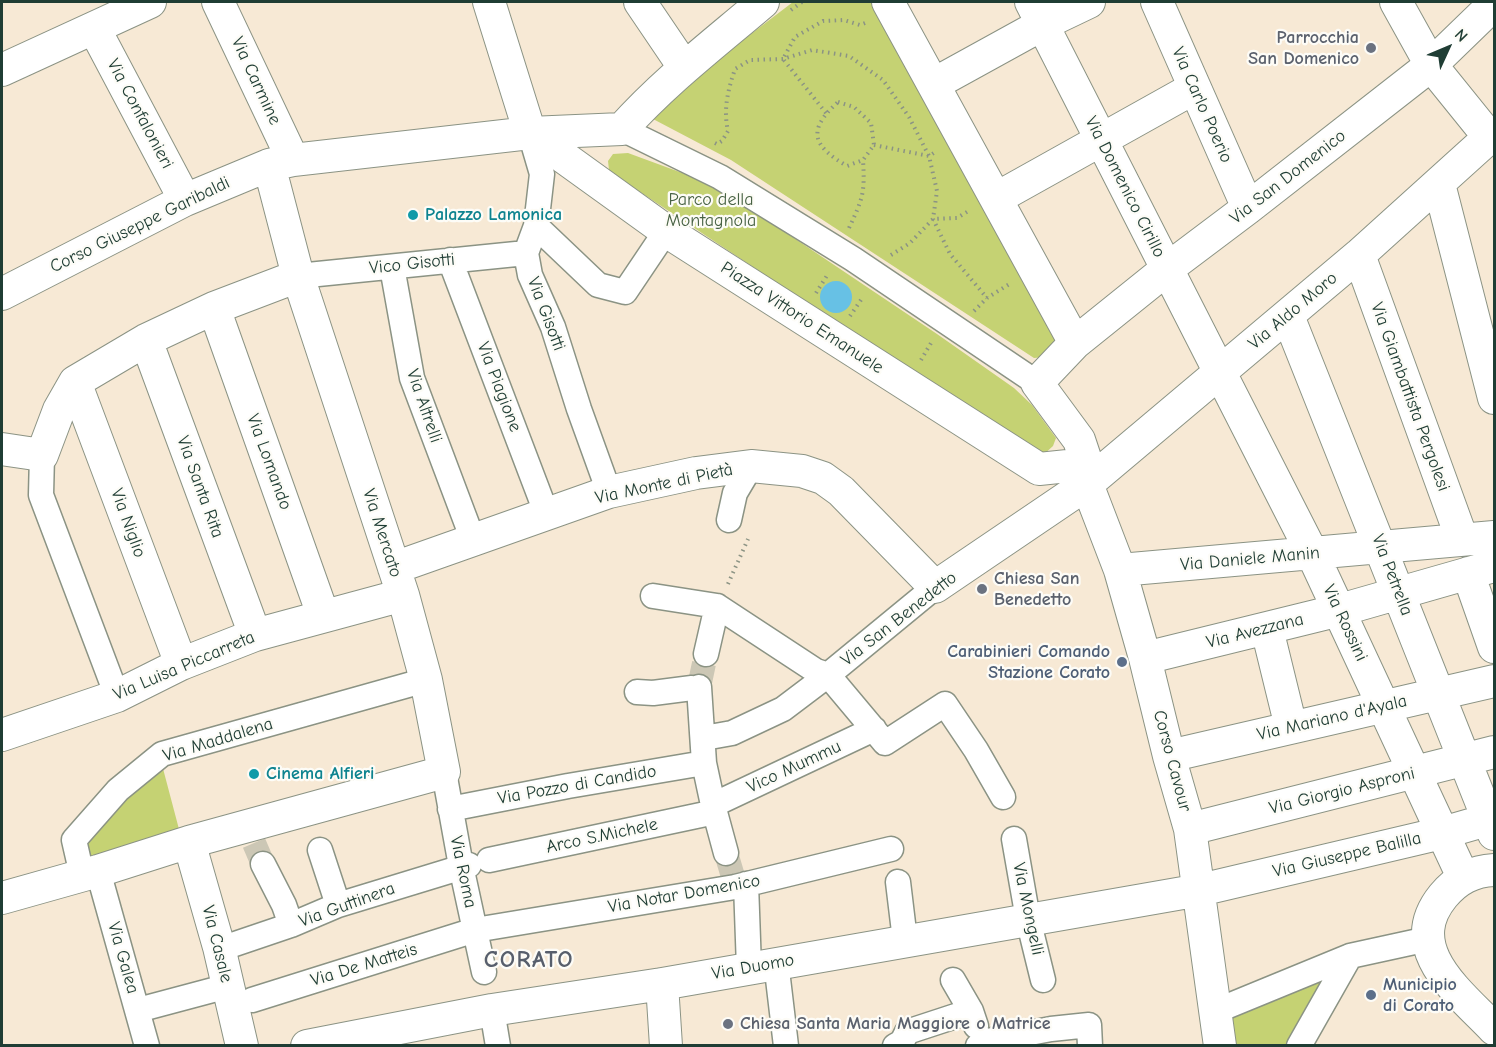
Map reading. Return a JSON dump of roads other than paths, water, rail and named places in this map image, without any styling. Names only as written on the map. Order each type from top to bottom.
[{"type":"street","points":[[2,70],[150,2]]},
{"type":"street","points":[[640,2],[684,67]]},
{"type":"street","points":[[934,84],[1037,13],[1089,2]]},
{"type":"street","name":"Via Carlo Poerio","points":[[1157,2],[1248,208]]},
{"type":"street","points":[[1396,2],[1431,65],[1492,136]]},
{"type":"street","name":"Via Carmine","points":[[226,4],[281,163]]},
{"type":"street","points":[[493,4],[531,133]]},
{"type":"street","name":"Via San Domenico","points":[[1075,343],[1431,65],[1493,4]]},
{"type":"street","points":[[755,9],[684,67],[622,129],[720,177],[853,260],[1037,383],[1079,440],[1087,474]]},
{"type":"street","points":[[878,12],[934,84],[987,202],[1075,343],[1037,383]]},
{"type":"street","name":"Via Domenico Cirillo","points":[[1037,13],[1219,373]]},
{"type":"street","name":"Via Confalonieri","points":[[94,28],[185,200]]},
{"type":"street","points":[[987,202],[1194,88]]},
{"type":"street","name":"Corso Giuseppe Garibaldi","points":[[2,294],[185,200],[281,163],[531,133],[622,129]]},
{"type":"street","name":"Via Gisotti","points":[[531,133],[542,174],[536,226],[526,253],[530,275],[553,327],[579,410],[609,492]]},
{"type":"street","name":"Piazza Vittorio Emanuele","points":[[531,133],[666,231],[1039,470],[1087,474]]},
{"type":"street","name":"Via Aldo Moro","points":[[1087,474],[1219,373],[1288,316],[1492,136]]},
{"type":"street","name":"Via Mercato","points":[[281,163],[298,276],[399,582],[426,680],[444,772]]},
{"type":"street","points":[[1439,184],[1493,386]]},
{"type":"street","points":[[536,226],[598,285],[625,292],[666,231]]},
{"type":"street","name":"Vico Gisotti","points":[[298,276],[526,253]]},
{"type":"street","name":"Via Giambattista Pergolesi","points":[[1359,255],[1462,539]]},
{"type":"street","name":"Via Piagione","points":[[450,260],[547,515]]},
{"type":"street","name":"Via Altrelli","points":[[392,267],[412,378],[473,540]]},
{"type":"street","points":[[117,696],[41,495],[42,455],[59,410],[75,382],[146,340],[214,309],[298,276]]},
{"type":"street","name":"Via Lomando","points":[[214,309],[323,615]]},
{"type":"street","name":"Via Petrella","points":[[1288,316],[1439,694],[1480,756],[1493,824]]},
{"type":"street","name":"Via Santa Rita","points":[[146,340],[255,635]]},
{"type":"street","name":"Via Rossini","points":[[1219,373],[1340,609],[1463,877]]},
{"type":"street","name":"Via Niglio","points":[[75,382],[181,664]]},
{"type":"street","points":[[2,449],[42,455]]},
{"type":"street","points":[[729,520],[735,493],[751,466]]},
{"type":"street","name":"Via Monte di Pietà","points":[[399,582],[473,540],[609,492],[696,473],[751,466],[802,471],[823,478],[841,491],[935,587]]},
{"type":"street","name":"Corso Cavour","points":[[1087,474],[1120,570],[1146,658],[1169,756],[1190,829],[1220,1046]]},
{"type":"street","name":"Via San Benedetto","points":[[704,738],[732,733],[783,709],[935,587],[1087,474]]},
{"type":"street","name":"Via Daniele Manin","points":[[1120,570],[1494,537]]},
{"type":"street","points":[[1481,569],[1494,647]]},
{"type":"street","name":"Via Avezzana","points":[[1146,658],[1267,629],[1481,569]]},
{"type":"street","name":"Via Luisa Piccarreta","points":[[2,735],[117,696],[181,664],[255,635],[323,615],[399,582]]},
{"type":"street","points":[[653,596],[717,606],[816,671],[828,675],[879,736],[945,704],[976,750],[1003,797]]},
{"type":"street","points":[[706,654],[717,606]]},
{"type":"street","points":[[1267,629],[1291,727]]},
{"type":"street","name":"Via Maddalena","points":[[90,873],[74,840],[118,790],[162,754],[426,680]]},
{"type":"street","name":"Via Mariano d'Ayala","points":[[1169,756],[1494,681]]},
{"type":"street","points":[[637,692],[652,693],[699,688],[704,763],[726,853]]},
{"type":"street","name":"Vico Mummu","points":[[714,809],[879,736]]},
{"type":"street","name":"Via Giorgio Asproni","points":[[1190,829],[1480,756]]},
{"type":"street","name":"Via Pozzo di Candido","points":[[450,809],[704,763]]},
{"type":"street","points":[[2,898],[189,842],[254,844],[316,829],[444,772]]},
{"type":"street","name":"Via Roma","points":[[444,772],[450,809],[473,864],[476,930],[484,972]]},
{"type":"street","name":"Arco S.Michele","points":[[473,864],[714,809]]},
{"type":"street","name":"Via Giuseppe Balilla","points":[[1200,890],[1442,833],[1493,824]]},
{"type":"street","points":[[316,829],[338,905]]},
{"type":"street","name":"Via Mongelli","points":[[1014,839],[1028,919],[1043,980]]},
{"type":"street","name":"Via Casale","points":[[189,842],[219,947],[240,993],[242,1046]]},
{"type":"street","points":[[254,844],[284,905],[291,925]]},
{"type":"street","name":"Via Notar Domenico","points":[[476,930],[738,884],[891,849]]},
{"type":"street","name":"Via Guttinera","points":[[232,945],[291,925],[338,905],[473,864]]},
{"type":"street","points":[[1494,870],[1463,877],[1450,888],[1438,902],[1430,917],[1428,939],[1431,958],[1442,974],[1494,1029]]},
{"type":"street","name":"Via Galea","points":[[90,873],[138,1010],[147,1046]]},
{"type":"street","points":[[898,882],[905,940]]},
{"type":"street","points":[[738,884],[786,1046]]},
{"type":"street","name":"Via Duomo","points":[[307,1046],[492,1010],[662,984],[905,940],[946,943],[1028,919],[1200,890]]},
{"type":"street","name":"Via De Matteis","points":[[138,1010],[240,993],[476,930]]},
{"type":"street","points":[[1216,1011],[1350,956],[1428,939]]},
{"type":"street","points":[[1299,1046],[1350,956]]},
{"type":"street","points":[[953,980],[971,1011],[980,1044],[1051,1029],[1089,1025],[1090,1046]]},
{"type":"street","points":[[662,984],[666,1046]]},
{"type":"street","points":[[492,1010],[498,1046]]},
{"type":"street","points":[[900,1044],[907,1032],[971,1011]]},
{"type":"water","points":[[836,281],[847,286],[852,297],[847,308],[836,313],[825,308],[820,297],[825,286]]},
{"type":"tunnel","points":[[699,687],[706,654]]},
{"type":"tunnel","points":[[254,843],[263,864]]},
{"type":"tunnel","points":[[726,853],[734,880]]},
{"type":"place","name":"Parrocchia San Domenico","points":[[1371,48]]},
{"type":"place","name":"Palazzo Lamonica","points":[[413,215]]},
{"type":"place","name":"Chiesa San Benedetto","points":[[982,589]]},
{"type":"place","name":"Carabinieri Comando Stazione Corato","points":[[1122,662]]},
{"type":"place","name":"Cinema Alfieri","points":[[254,774]]},
{"type":"place","name":"Municipio di Corato","points":[[1371,995]]},
{"type":"place","name":"Chiesa Santa Maria Maggiore o Matrice","points":[[728,1024]]},
{"type":"district","name":"CORATO","points":[[529,960]]},
{"type":"park label","name":"Parco della Montagnola","points":[[711,210]]}]
